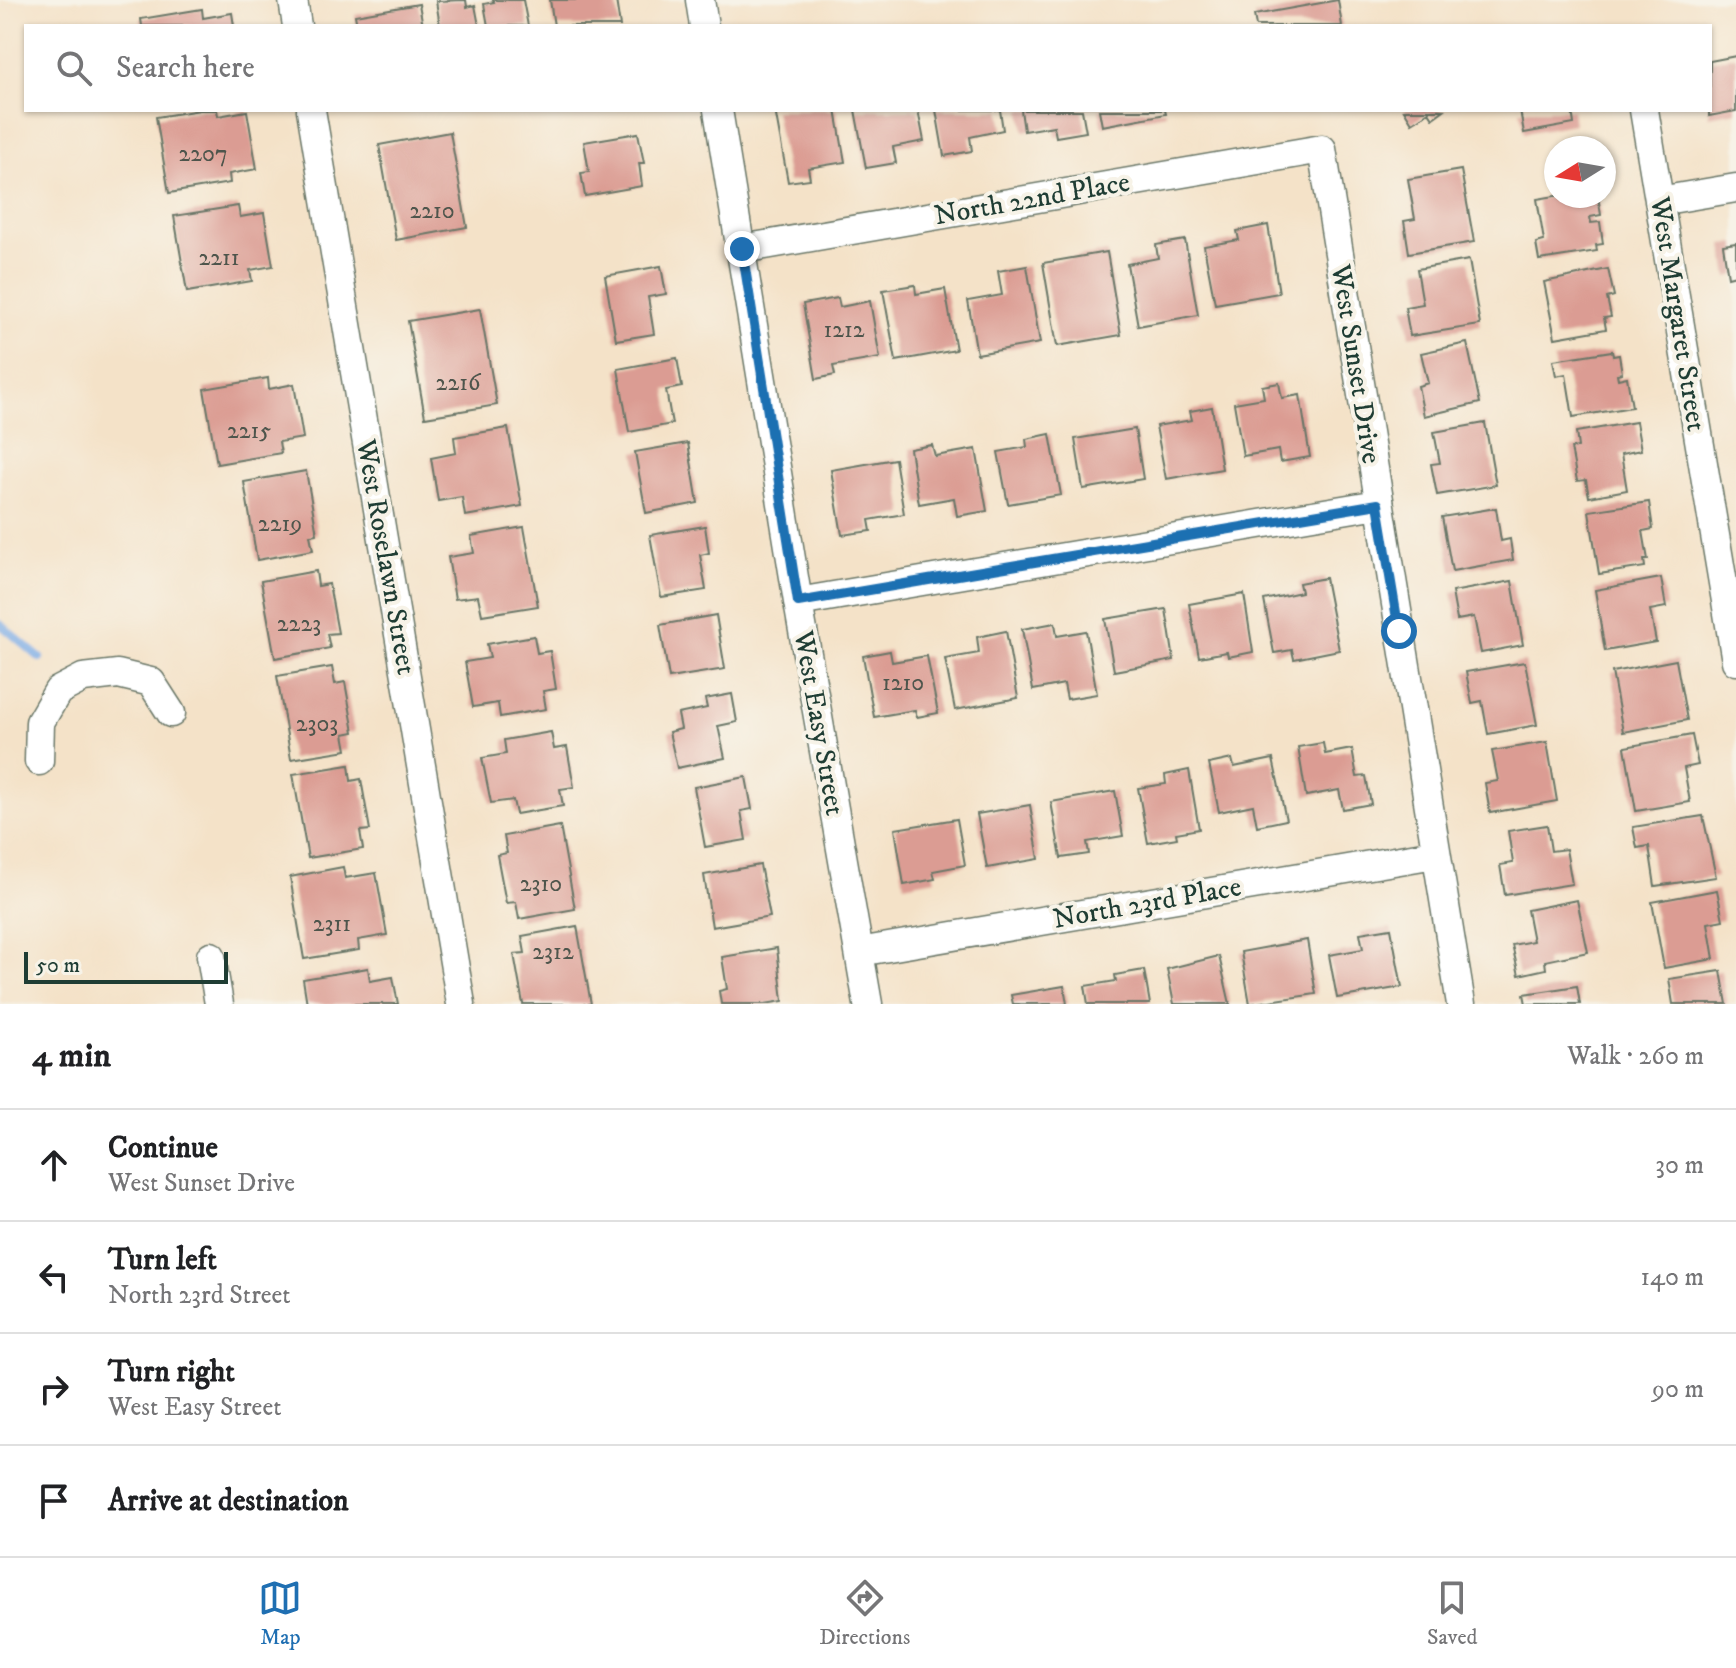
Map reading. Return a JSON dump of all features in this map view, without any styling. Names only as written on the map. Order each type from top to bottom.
[{"type":"street","points":[[293,0],[297,24]]},
{"type":"street","points":[[700,0],[704,24]]},
{"type":"street","name":"West Roselawn Street","points":[[311,112],[461,1004]]},
{"type":"street","name":"West Easy Street","points":[[718,112],[798,602],[868,1004]]},
{"type":"street","name":"West Margaret Street","points":[[1644,112],[1736,661]]},
{"type":"street","name":"North 22nd Place","points":[[742,249],[1322,149]]},
{"type":"street","name":"West Sunset Drive","points":[[1322,149],[1461,1004]]},
{"type":"street","points":[[1659,201],[1736,188]]},
{"type":"street","points":[[798,602],[1378,504]]},
{"type":"street","points":[[39,761],[40,722],[58,691],[83,678],[118,674],[151,682],[171,713]]},
{"type":"street","name":"North 23rd Place","points":[[859,952],[1435,854]]},
{"type":"street","points":[[211,956],[219,1004]]},
{"type":"building","points":[[466,0],[467,7],[475,5],[479,24],[440,24],[436,1]]},
{"type":"building","points":[[523,0],[528,24],[488,24],[484,4]]},
{"type":"building","points":[[550,0],[616,0],[620,24],[554,24]]},
{"type":"building","points":[[1338,0],[1342,24],[1256,24],[1254,15]]},
{"type":"building","points":[[419,4],[423,24],[357,24],[355,15]]},
{"type":"building","points":[[202,9],[203,18],[232,13],[234,24],[142,24],[141,19]]},
{"type":"building","points":[[1736,56],[1736,111],[1709,116],[1712,112],[1712,61]]},
{"type":"building","points":[[187,112],[217,112],[218,116],[247,112],[257,169],[229,174],[230,183],[169,193],[156,117]]},
{"type":"building","points":[[775,112],[836,112],[845,162],[808,168],[810,179],[788,182]]},
{"type":"building","points":[[855,112],[918,112],[924,141],[893,147],[896,163],[866,168]]},
{"type":"building","points":[[936,112],[1000,112],[1003,130],[970,137],[972,151],[944,156]]},
{"type":"building","points":[[1021,112],[1082,112],[1086,132],[1056,137],[1054,126],[1024,131]]},
{"type":"building","points":[[1099,112],[1166,114],[1102,126]]},
{"type":"building","points":[[1405,112],[1429,112],[1412,123]]},
{"type":"building","points":[[1520,112],[1572,112],[1574,124],[1524,133]]},
{"type":"building","points":[[450,132],[467,227],[396,240],[379,145]]},
{"type":"building","points":[[638,133],[644,163],[639,163],[642,186],[585,196],[581,173],[589,172],[584,142]]},
{"type":"building","points":[[1461,170],[1474,242],[1409,253],[1404,221],[1415,219],[1408,179]]},
{"type":"building","points":[[1544,198],[1544,208],[1600,208],[1601,215],[1590,217],[1591,223],[1600,222],[1603,244],[1596,245],[1597,251],[1539,260],[1536,243],[1544,241],[1537,199]]},
{"type":"building","points":[[238,206],[240,217],[264,213],[273,266],[250,270],[252,281],[187,292],[174,216]]},
{"type":"building","points":[[1268,225],[1279,293],[1215,304],[1204,246],[1239,240],[1237,231]]},
{"type":"building","points":[[1185,240],[1198,315],[1138,326],[1127,264],[1158,258],[1156,245]]},
{"type":"building","points":[[1736,243],[1736,275],[1728,277],[1723,245]]},
{"type":"building","points":[[1107,252],[1121,335],[1057,346],[1043,263]]},
{"type":"building","points":[[1469,260],[1480,325],[1410,336],[1405,307],[1423,304],[1417,269]]},
{"type":"building","points":[[661,266],[666,294],[648,297],[654,334],[616,340],[605,276]]},
{"type":"building","points":[[1027,266],[1040,343],[977,354],[968,301],[1002,295],[998,271]]},
{"type":"building","points":[[1608,269],[1614,296],[1607,298],[1611,317],[1604,318],[1606,329],[1555,338],[1544,282]]},
{"type":"building","points":[[915,285],[916,294],[945,289],[956,350],[896,361],[883,290]]},
{"type":"building","points":[[838,298],[840,307],[870,301],[880,358],[833,366],[835,375],[816,379],[803,304]]},
{"type":"building","points":[[480,309],[497,405],[425,417],[408,321]]},
{"type":"building","points":[[1467,343],[1480,403],[1424,416],[1418,386],[1428,383],[1421,353]]},
{"type":"building","points":[[1612,351],[1613,356],[1619,355],[1622,373],[1617,374],[1618,379],[1627,377],[1632,407],[1573,417],[1566,374],[1556,376],[1553,360]]},
{"type":"building","points":[[677,358],[682,387],[666,390],[672,424],[629,432],[618,369]]},
{"type":"building","points":[[268,378],[269,389],[294,384],[303,438],[279,442],[281,453],[217,464],[204,389]]},
{"type":"building","points":[[1279,383],[1282,398],[1300,395],[1310,457],[1280,462],[1278,450],[1243,456],[1234,403],[1264,398],[1262,386]]},
{"type":"building","points":[[1212,407],[1222,469],[1166,479],[1156,426],[1192,420],[1190,411]]},
{"type":"building","points":[[1636,422],[1641,450],[1621,454],[1627,490],[1589,497],[1586,480],[1577,481],[1571,448],[1578,447],[1576,432]]},
{"type":"building","points":[[1485,423],[1496,485],[1437,495],[1431,464],[1440,463],[1434,432]]},
{"type":"building","points":[[508,428],[522,506],[465,516],[462,497],[438,501],[431,458],[456,453],[454,437]]},
{"type":"building","points":[[1135,429],[1143,479],[1083,489],[1075,439]]},
{"type":"building","points":[[1050,434],[1061,495],[1008,504],[998,452],[1027,447],[1026,439]]},
{"type":"building","points":[[688,443],[698,503],[646,513],[635,452]]},
{"type":"building","points":[[932,445],[935,456],[976,449],[987,511],[957,516],[954,498],[919,504],[910,449]]},
{"type":"building","points":[[895,459],[904,514],[869,520],[871,531],[842,535],[831,470]]},
{"type":"building","points":[[306,471],[317,534],[310,535],[313,550],[257,560],[244,482]]},
{"type":"building","points":[[1649,502],[1653,529],[1643,531],[1648,560],[1644,560],[1645,567],[1599,574],[1589,511]]},
{"type":"building","points":[[1496,508],[1501,541],[1510,539],[1513,560],[1452,571],[1442,517]]},
{"type":"building","points":[[705,526],[709,553],[700,555],[706,590],[661,597],[650,535]]},
{"type":"building","points":[[524,527],[538,606],[482,615],[478,596],[455,599],[448,557],[474,553],[471,536]]},
{"type":"building","points":[[316,571],[318,586],[329,584],[338,633],[327,634],[330,648],[275,658],[261,581]]},
{"type":"building","points":[[1325,578],[1339,650],[1294,659],[1292,650],[1274,653],[1264,600],[1301,592],[1299,583]]},
{"type":"building","points":[[1661,578],[1666,607],[1650,610],[1656,642],[1605,651],[1595,590]]},
{"type":"building","points":[[1512,581],[1523,645],[1481,653],[1474,617],[1457,620],[1452,592]]},
{"type":"building","points":[[1244,594],[1253,652],[1228,657],[1227,652],[1199,657],[1189,604]]},
{"type":"building","points":[[1166,609],[1174,660],[1114,671],[1105,619]]},
{"type":"building","points":[[716,615],[725,669],[669,678],[660,625]]},
{"type":"building","points":[[1055,623],[1057,636],[1086,631],[1097,694],[1067,699],[1064,684],[1033,690],[1022,629]]},
{"type":"building","points":[[1006,631],[1018,698],[955,710],[945,659],[979,653],[977,637]]},
{"type":"building","points":[[534,636],[537,653],[550,651],[556,689],[543,691],[546,709],[500,717],[498,703],[473,707],[465,662],[490,658],[487,644]]},
{"type":"building","points":[[890,651],[892,662],[927,656],[938,713],[917,717],[915,710],[874,717],[863,656]]},
{"type":"building","points":[[1676,660],[1687,720],[1623,732],[1612,672]]},
{"type":"building","points":[[1525,662],[1537,725],[1488,734],[1482,701],[1472,703],[1466,672]]},
{"type":"building","points":[[332,667],[335,684],[345,682],[354,732],[344,734],[347,750],[291,759],[277,676]]},
{"type":"building","points":[[732,694],[737,722],[718,726],[725,758],[677,768],[669,732],[681,729],[678,714],[707,708],[705,699]]},
{"type":"building","points":[[551,732],[554,749],[567,747],[574,787],[560,789],[563,806],[516,814],[513,800],[491,803],[482,758],[506,754],[504,740]]},
{"type":"building","points":[[1692,735],[1698,765],[1684,768],[1690,802],[1636,811],[1625,747]]},
{"type":"building","points":[[1547,742],[1557,801],[1490,813],[1485,783],[1498,781],[1492,751]]},
{"type":"building","points":[[1323,743],[1325,754],[1352,749],[1357,777],[1366,776],[1371,804],[1343,809],[1339,790],[1306,796],[1298,747]]},
{"type":"building","points":[[1232,759],[1234,767],[1273,759],[1286,820],[1257,826],[1253,805],[1219,812],[1209,764]]},
{"type":"building","points":[[349,765],[351,781],[361,779],[370,830],[360,831],[363,849],[308,858],[293,774]]},
{"type":"building","points":[[1189,770],[1199,829],[1176,833],[1177,838],[1148,843],[1138,788],[1166,784],[1165,775]]},
{"type":"building","points":[[746,777],[752,809],[741,811],[746,840],[705,847],[694,787]]},
{"type":"building","points":[[1115,791],[1123,836],[1087,842],[1089,854],[1061,858],[1051,802]]},
{"type":"building","points":[[1030,805],[1039,859],[987,868],[977,814]]},
{"type":"building","points":[[1703,816],[1716,877],[1655,886],[1649,846],[1637,848],[1633,827]]},
{"type":"building","points":[[957,819],[965,865],[933,871],[935,879],[904,885],[895,829]]},
{"type":"building","points":[[1547,825],[1551,851],[1566,849],[1572,884],[1505,895],[1500,865],[1513,863],[1508,831]]},
{"type":"building","points":[[560,826],[575,909],[519,919],[516,902],[506,903],[497,855],[507,853],[504,836]]},
{"type":"building","points":[[760,865],[770,917],[712,927],[704,875]]},
{"type":"building","points":[[343,867],[345,878],[376,873],[387,935],[358,940],[359,950],[304,959],[290,877]]},
{"type":"building","points":[[1717,890],[1723,920],[1708,923],[1714,959],[1664,968],[1652,902]]},
{"type":"building","points":[[1577,900],[1588,952],[1545,961],[1546,969],[1519,975],[1512,945],[1533,941],[1527,910]]},
{"type":"building","points":[[577,926],[591,1004],[523,1004],[514,954],[525,953],[522,936]]},
{"type":"building","points":[[1391,928],[1402,987],[1337,998],[1329,955],[1363,949],[1360,933]]},
{"type":"building","points":[[1307,940],[1316,994],[1250,1004],[1241,952]]},
{"type":"building","points":[[777,948],[783,1001],[721,1004],[719,991],[727,989],[722,957]]},
{"type":"building","points":[[1219,956],[1230,1004],[1174,1004],[1167,969]]},
{"type":"building","points":[[368,968],[370,981],[393,977],[398,1004],[307,1004],[303,979]]},
{"type":"building","points":[[1144,970],[1150,1004],[1088,1004],[1085,986],[1116,981],[1115,975]]},
{"type":"building","points":[[1721,971],[1727,1004],[1673,1004],[1669,979]]},
{"type":"building","points":[[1064,986],[1067,1004],[1013,1004],[1011,995]]},
{"type":"building","points":[[1577,986],[1580,1004],[1526,1004],[1524,994]]},
{"type":"waterway","points":[[0,624],[40,658]]},
{"type":"route","points":[[742,249],[798,602],[1378,504],[1399,631]]}]
